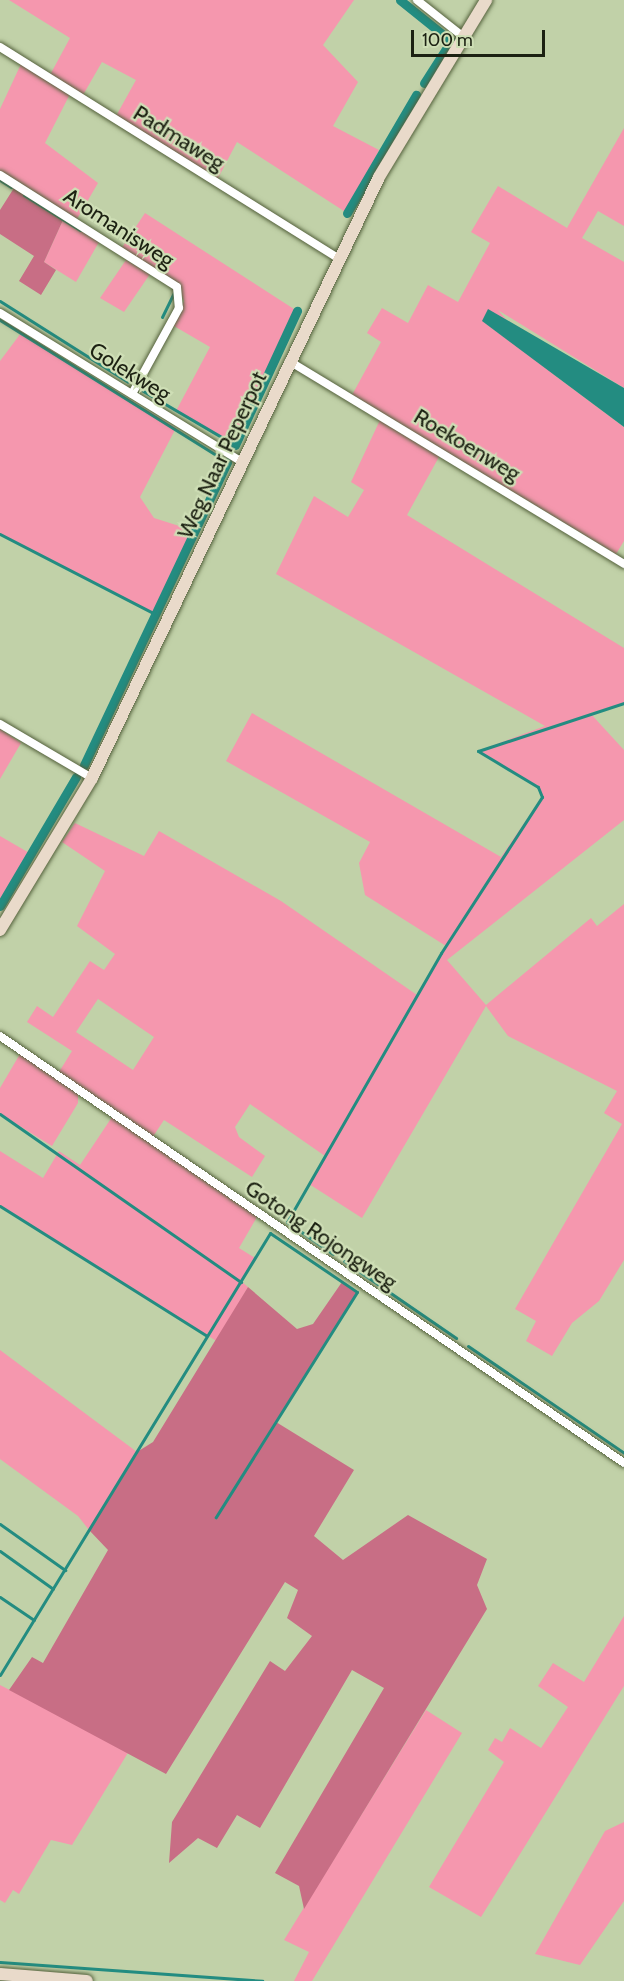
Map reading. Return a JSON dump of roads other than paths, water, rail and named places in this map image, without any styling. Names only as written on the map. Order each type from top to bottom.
[{"type":"street","points":[[417,0],[466,39]]},
{"type":"street","name":"Weg Naar Peperpot","points":[[0,930],[92,778],[241,461],[379,177],[466,39],[486,0]]},
{"type":"street","name":"Padmaweg","points":[[0,47],[339,259]]},
{"type":"street","name":"Aromanisweg","points":[[0,175],[177,287],[179,308],[132,394]]},
{"type":"street","name":"Golekweg","points":[[0,313],[241,461]]},
{"type":"street","name":"Roekoenweg","points":[[289,361],[624,564]]},
{"type":"street","points":[[0,724],[92,778]]},
{"type":"street","name":"Gotong Rojongweg","points":[[0,1036],[624,1463]]},
{"type":"street","points":[[0,1974],[87,1981]]},
{"type":"water","points":[[488,309],[624,388],[624,427],[482,321]]},
{"type":"waterway","points":[[400,0],[451,41],[424,83]]},
{"type":"waterway","points":[[347,213],[416,95]]},
{"type":"waterway","points":[[0,180],[11,187]]},
{"type":"waterway","points":[[24,195],[80,230]]},
{"type":"waterway","points":[[162,317],[174,292]]},
{"type":"waterway","points":[[0,301],[128,382]]},
{"type":"waterway","points":[[235,445],[297,311]]},
{"type":"waterway","points":[[0,320],[227,462]]},
{"type":"waterway","points":[[143,391],[235,445]]},
{"type":"waterway","points":[[84,765],[227,462]]},
{"type":"waterway","points":[[0,534],[157,615]]},
{"type":"waterway","points":[[333,1254],[287,1222],[441,953],[542,797],[538,787],[478,751],[624,703]]},
{"type":"waterway","points":[[0,906],[76,777]]},
{"type":"waterway","points":[[0,1114],[241,1282]]},
{"type":"waterway","points":[[0,1206],[207,1336]]},
{"type":"waterway","points":[[0,1675],[270,1233],[357,1292],[216,1517]]},
{"type":"waterway","points":[[344,1261],[456,1338]]},
{"type":"waterway","points":[[468,1346],[624,1453]]},
{"type":"waterway","points":[[0,1524],[65,1570]]},
{"type":"waterway","points":[[0,1551],[53,1589]]},
{"type":"waterway","points":[[0,1597],[34,1620]]},
{"type":"waterway","points":[[0,1962],[262,1981]]}]
